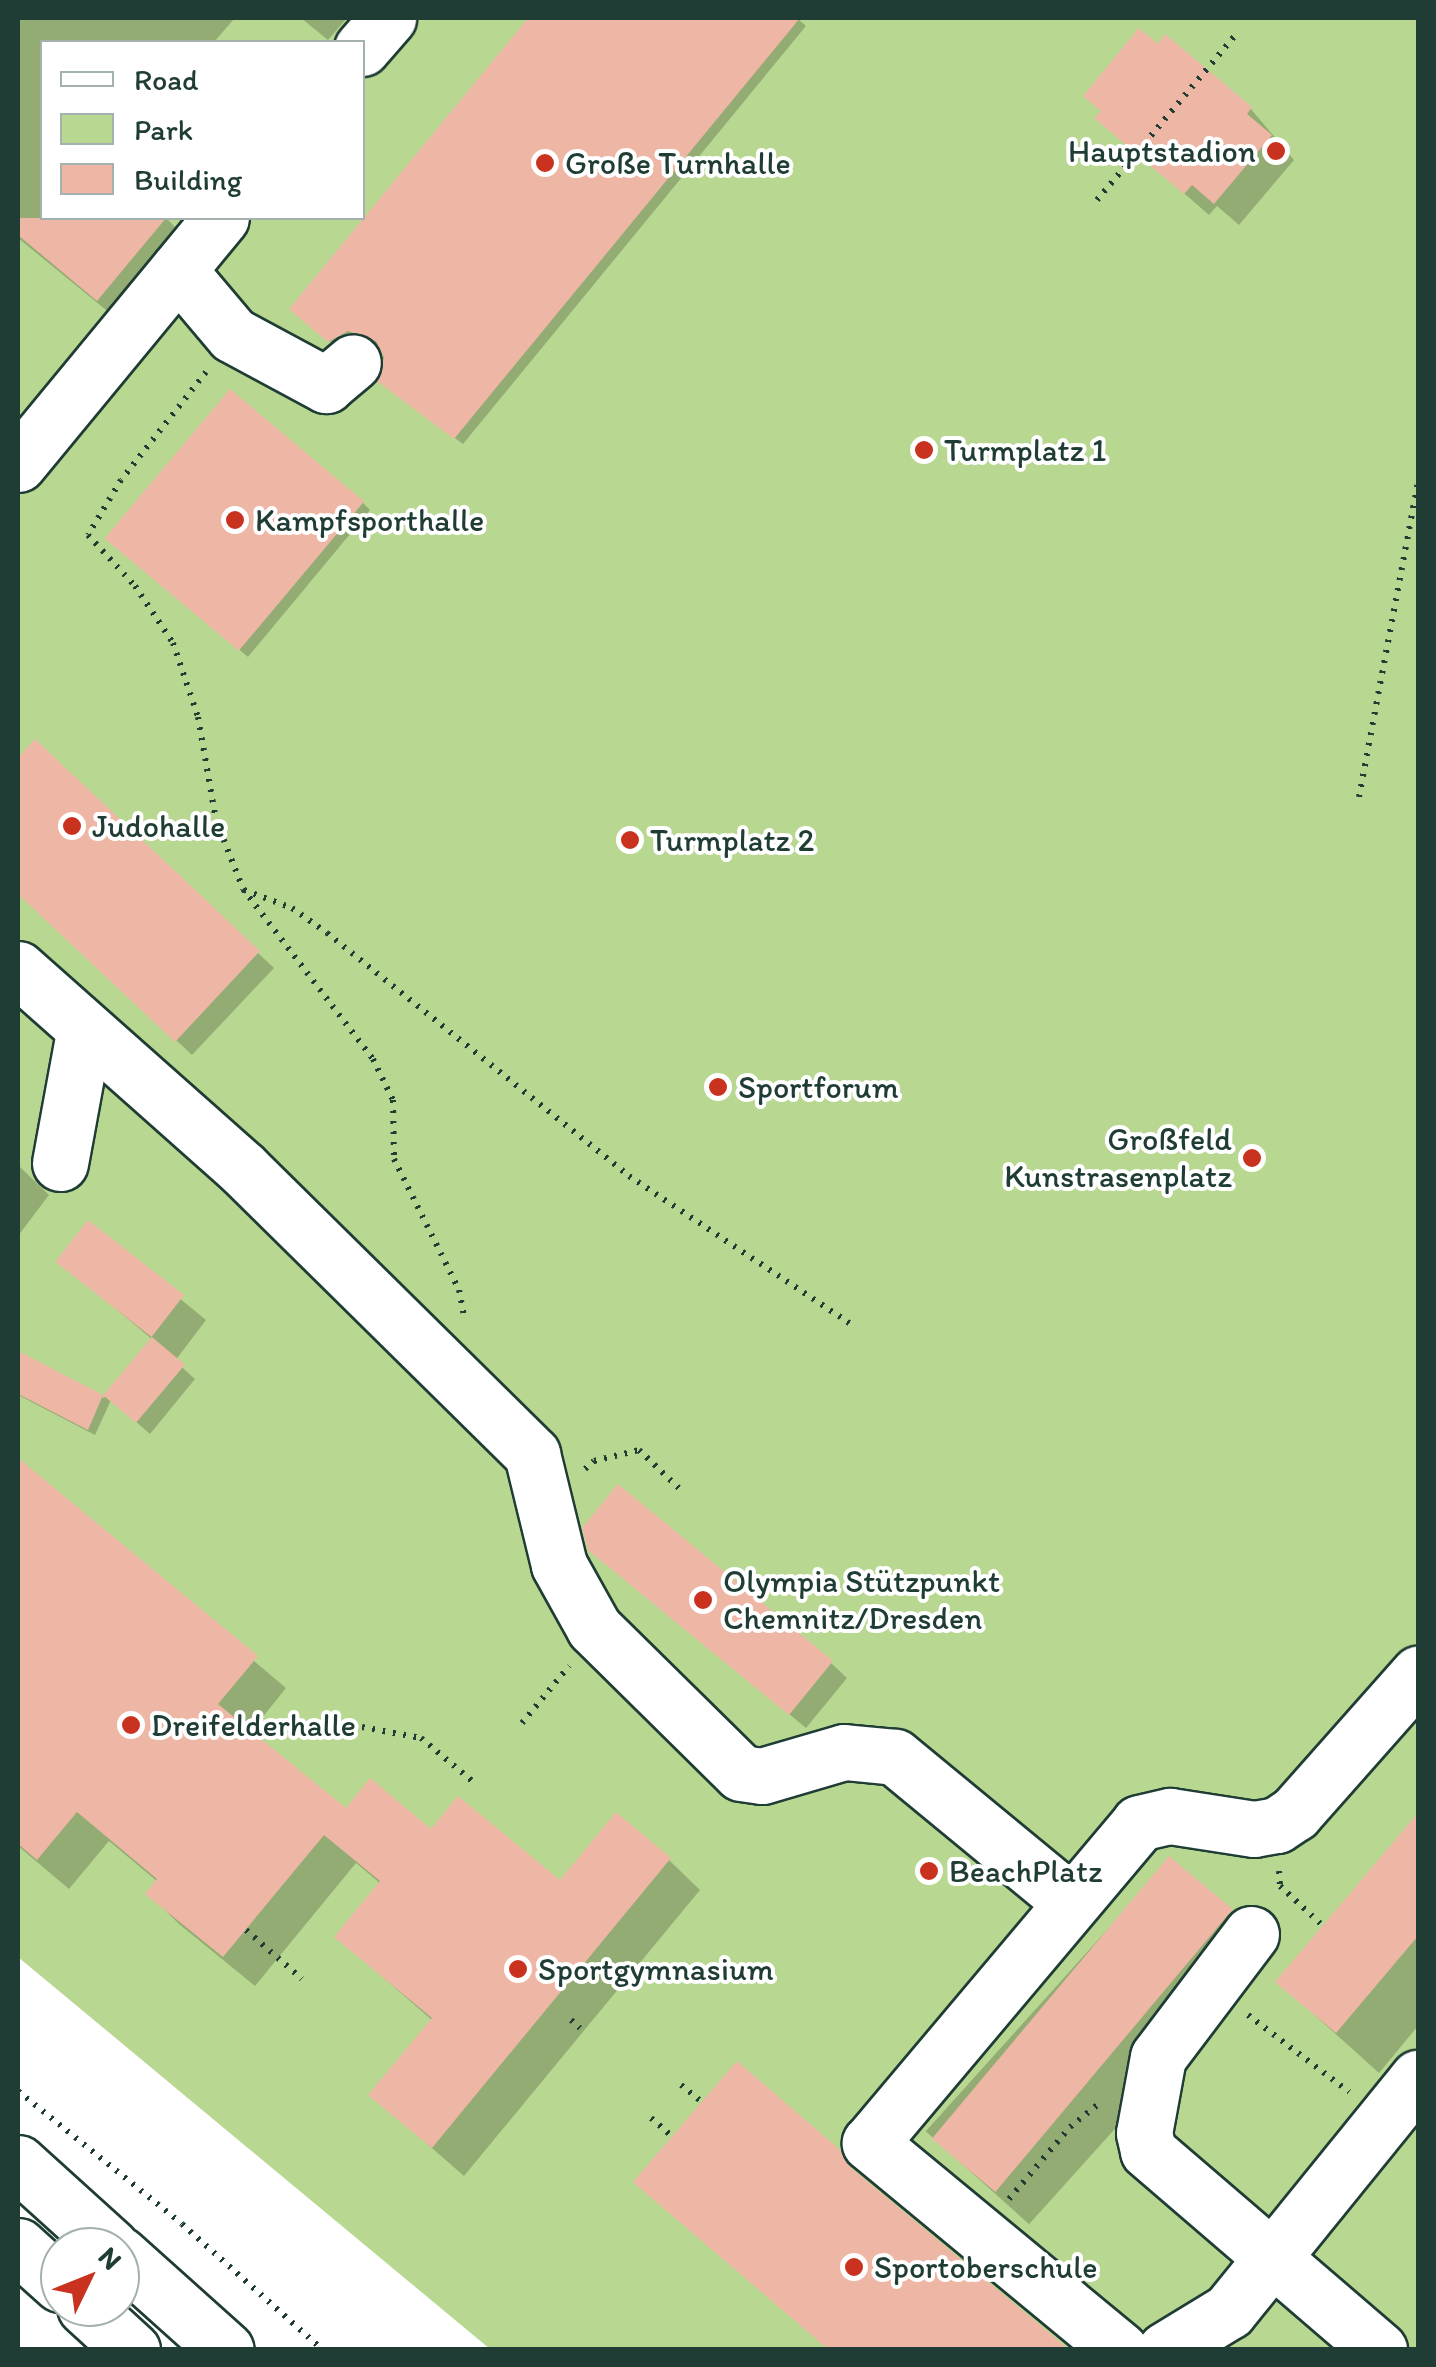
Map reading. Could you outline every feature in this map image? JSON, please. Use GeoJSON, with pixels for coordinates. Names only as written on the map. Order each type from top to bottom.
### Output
{"type":"FeatureCollection","features":[{"type":"Feature","properties":{"kind":"main road"},"geometry":{"type":"LineString","coordinates":[[365,45],[388,18]]}},
{"type":"Feature","properties":{"kind":"main road"},"geometry":{"type":"LineString","coordinates":[[18,464],[219,220]]}},
{"type":"Feature","properties":{"kind":"main road"},"geometry":{"type":"LineString","coordinates":[[178,270],[232,334],[326,385],[352,362]]}},
{"type":"Feature","properties":{"kind":"main road"},"geometry":{"type":"LineString","coordinates":[[18,970],[242,1169],[532,1454],[559,1565],[594,1628],[741,1773],[762,1776],[844,1752],[895,1757],[1071,1902]]}},
{"type":"Feature","properties":{"kind":"main road"},"geometry":{"type":"LineString","coordinates":[[60,1163],[84,1032]]}},
{"type":"Feature","properties":{"kind":"main road"},"geometry":{"type":"LineString","coordinates":[[1120,2350],[870,2143],[1126,1835],[1157,1816],[1254,1829],[1277,1825],[1295,1813],[1418,1674]]}},
{"type":"Feature","properties":{"kind":"main road"},"geometry":{"type":"LineString","coordinates":[[1252,1934],[1158,2057],[1144,2133],[1160,2167],[1380,2350]]}},
{"type":"Feature","properties":{"kind":"main road"},"geometry":{"type":"LineString","coordinates":[[1165,2350],[1229,2311],[1274,2261],[1418,2078]]}},
{"type":"Feature","properties":{"kind":"main road"},"geometry":{"type":"LineString","coordinates":[[18,2163],[89,2227]]}},
{"type":"Feature","properties":{"kind":"main road"},"geometry":{"type":"LineString","coordinates":[[18,2246],[40,2266]]}},
{"type":"Feature","properties":{"kind":"main road"},"geometry":{"type":"LineString","coordinates":[[140,2273],[226,2350]]}},
{"type":"Feature","properties":{"kind":"main road"},"geometry":{"type":"LineString","coordinates":[[107,2327],[132,2350]]}},
{"type":"Feature","properties":{"kind":"path"},"geometry":{"type":"LineString","coordinates":[[1097,200],[1237,33]]}},
{"type":"Feature","properties":{"kind":"path"},"geometry":{"type":"LineString","coordinates":[[232,334],[120,480],[88,535],[135,586],[172,642],[198,717],[216,820],[243,890],[373,1058],[392,1100],[394,1158],[460,1290],[466,1327]]}},
{"type":"Feature","properties":{"kind":"path"},"geometry":{"type":"LineString","coordinates":[[1359,797],[1418,482]]}},
{"type":"Feature","properties":{"kind":"path"},"geometry":{"type":"LineString","coordinates":[[243,890],[304,916],[629,1176],[852,1324]]}},
{"type":"Feature","properties":{"kind":"path"},"geometry":{"type":"LineString","coordinates":[[545,1508],[594,1461],[638,1450],[680,1489]]}},
{"type":"Feature","properties":{"kind":"path"},"geometry":{"type":"LineString","coordinates":[[522,1722],[558,1678]]}},
{"type":"Feature","properties":{"kind":"path"},"geometry":{"type":"LineString","coordinates":[[362,1727],[421,1738],[472,1782]]}},
{"type":"Feature","properties":{"kind":"path"},"geometry":{"type":"LineString","coordinates":[[1277,1825],[1280,1886],[1322,1926]]}},
{"type":"Feature","properties":{"kind":"path"},"geometry":{"type":"LineString","coordinates":[[246,1930],[302,1979]]}},
{"type":"Feature","properties":{"kind":"path"},"geometry":{"type":"LineString","coordinates":[[739,1974],[753,1960]]}},
{"type":"Feature","properties":{"kind":"path"},"geometry":{"type":"LineString","coordinates":[[1214,1984],[1384,2120]]}},
{"type":"Feature","properties":{"kind":"path"},"geometry":{"type":"LineString","coordinates":[[572,2020],[580,2028]]}},
{"type":"Feature","properties":{"kind":"path"},"geometry":{"type":"LineString","coordinates":[[681,2084],[702,2102]]}},
{"type":"Feature","properties":{"kind":"path"},"geometry":{"type":"LineString","coordinates":[[18,2092],[182,2224],[323,2350]]}},
{"type":"Feature","properties":{"kind":"path"},"geometry":{"type":"LineString","coordinates":[[650,2118],[672,2136]]}},
{"type":"Feature","properties":{"kind":"path"},"geometry":{"type":"LineString","coordinates":[[1032,2172],[1070,2126]]}},
{"type":"Feature","properties":{"kind":"green space","name":"Sportforum"},"geometry":{"type":"Polygon","coordinates":[[[18,18],[1418,18],[1418,2349],[490,2349],[18,1957],[18,18]]]}},
{"type":"Feature","properties":{"kind":"building","name":"Große Turnhalle"},"geometry":{"type":"Polygon","coordinates":[[[528,18],[800,18],[454,439],[377,381],[384,357],[376,341],[348,331],[328,342],[289,309],[528,18]]]}},
{"type":"Feature","properties":{"kind":"building"},"geometry":{"type":"Polygon","coordinates":[[[1139,28],[1158,44],[1165,34],[1252,107],[1247,114],[1272,135],[1214,204],[1192,185],[1184,194],[1094,118],[1101,111],[1083,96],[1139,28]]]}},
{"type":"Feature","properties":{"kind":"building"},"geometry":{"type":"Polygon","coordinates":[[[18,218],[164,220],[97,301],[18,235],[18,218]]]}},
{"type":"Feature","properties":{"kind":"building","name":"Kampfsporthalle"},"geometry":{"type":"Polygon","coordinates":[[[230,389],[364,501],[239,651],[105,538],[230,389]]]}},
{"type":"Feature","properties":{"kind":"building","name":"Judohalle"},"geometry":{"type":"Polygon","coordinates":[[[35,739],[260,951],[175,1042],[18,894],[18,758],[35,739]]]}},
{"type":"Feature","properties":{"kind":"building"},"geometry":{"type":"Polygon","coordinates":[[[88,1220],[184,1295],[152,1337],[55,1262],[88,1220]]]}},
{"type":"Feature","properties":{"kind":"building"},"geometry":{"type":"Polygon","coordinates":[[[152,1337],[185,1365],[136,1423],[103,1395],[152,1337]]]}},
{"type":"Feature","properties":{"kind":"building"},"geometry":{"type":"Polygon","coordinates":[[[18,1351],[103,1395],[88,1430],[18,1394],[18,1351]]]}},
{"type":"Feature","properties":{"kind":"building"},"geometry":{"type":"Polygon","coordinates":[[[18,1458],[258,1656],[218,1704],[346,1808],[370,1778],[431,1829],[458,1796],[560,1880],[616,1812],[671,1858],[432,2148],[368,2095],[432,2018],[334,1937],[380,1881],[324,1835],[223,1957],[145,1894],[157,1879],[77,1812],[37,1860],[18,1844],[18,1458]]]}},
{"type":"Feature","properties":{"kind":"building","name":"Olympia Stützpunkt Chemnitz/Dresden"},"geometry":{"type":"Polygon","coordinates":[[[618,1484],[833,1661],[789,1715],[588,1550],[582,1528],[618,1484]]]}},
{"type":"Feature","properties":{"kind":"building"},"geometry":{"type":"Polygon","coordinates":[[[1418,1813],[1418,1936],[1336,2033],[1275,1982],[1418,1813]]]}},
{"type":"Feature","properties":{"kind":"building"},"geometry":{"type":"Polygon","coordinates":[[[1169,1856],[1233,1909],[995,2192],[932,2139],[1169,1856]]]}},
{"type":"Feature","properties":{"kind":"building","name":"Sportoberschule"},"geometry":{"type":"Polygon","coordinates":[[[737,2061],[840,2150],[850,2167],[1070,2350],[829,2350],[633,2182],[737,2061]]]}},
{"type":"Feature","properties":{"kind":"place","name":"Hauptstadion"},"geometry":{"type":"Point","coordinates":[1276,151]}},
{"type":"Feature","properties":{"kind":"place","name":"Große Turnhalle"},"geometry":{"type":"Point","coordinates":[545,163]}},
{"type":"Feature","properties":{"kind":"place","name":"Turmplatz 1"},"geometry":{"type":"Point","coordinates":[924,450]}},
{"type":"Feature","properties":{"kind":"place","name":"Kampfsporthalle"},"geometry":{"type":"Point","coordinates":[235,520]}},
{"type":"Feature","properties":{"kind":"place","name":"Judohalle"},"geometry":{"type":"Point","coordinates":[72,826]}},
{"type":"Feature","properties":{"kind":"place","name":"Turmplatz 2"},"geometry":{"type":"Point","coordinates":[630,840]}},
{"type":"Feature","properties":{"kind":"place","name":"Sportforum"},"geometry":{"type":"Point","coordinates":[718,1087]}},
{"type":"Feature","properties":{"kind":"place","name":"Großfeld Kunstrasenplatz"},"geometry":{"type":"Point","coordinates":[1252,1158]}},
{"type":"Feature","properties":{"kind":"place","name":"Olympia Stützpunkt Chemnitz/Dresden"},"geometry":{"type":"Point","coordinates":[703,1600]}},
{"type":"Feature","properties":{"kind":"place","name":"Dreifelderhalle"},"geometry":{"type":"Point","coordinates":[131,1725]}},
{"type":"Feature","properties":{"kind":"place","name":"BeachPlatz"},"geometry":{"type":"Point","coordinates":[929,1871]}},
{"type":"Feature","properties":{"kind":"place","name":"Sportgymnasium"},"geometry":{"type":"Point","coordinates":[518,1969]}},
{"type":"Feature","properties":{"kind":"place","name":"Sportoberschule"},"geometry":{"type":"Point","coordinates":[854,2267]}}]}
